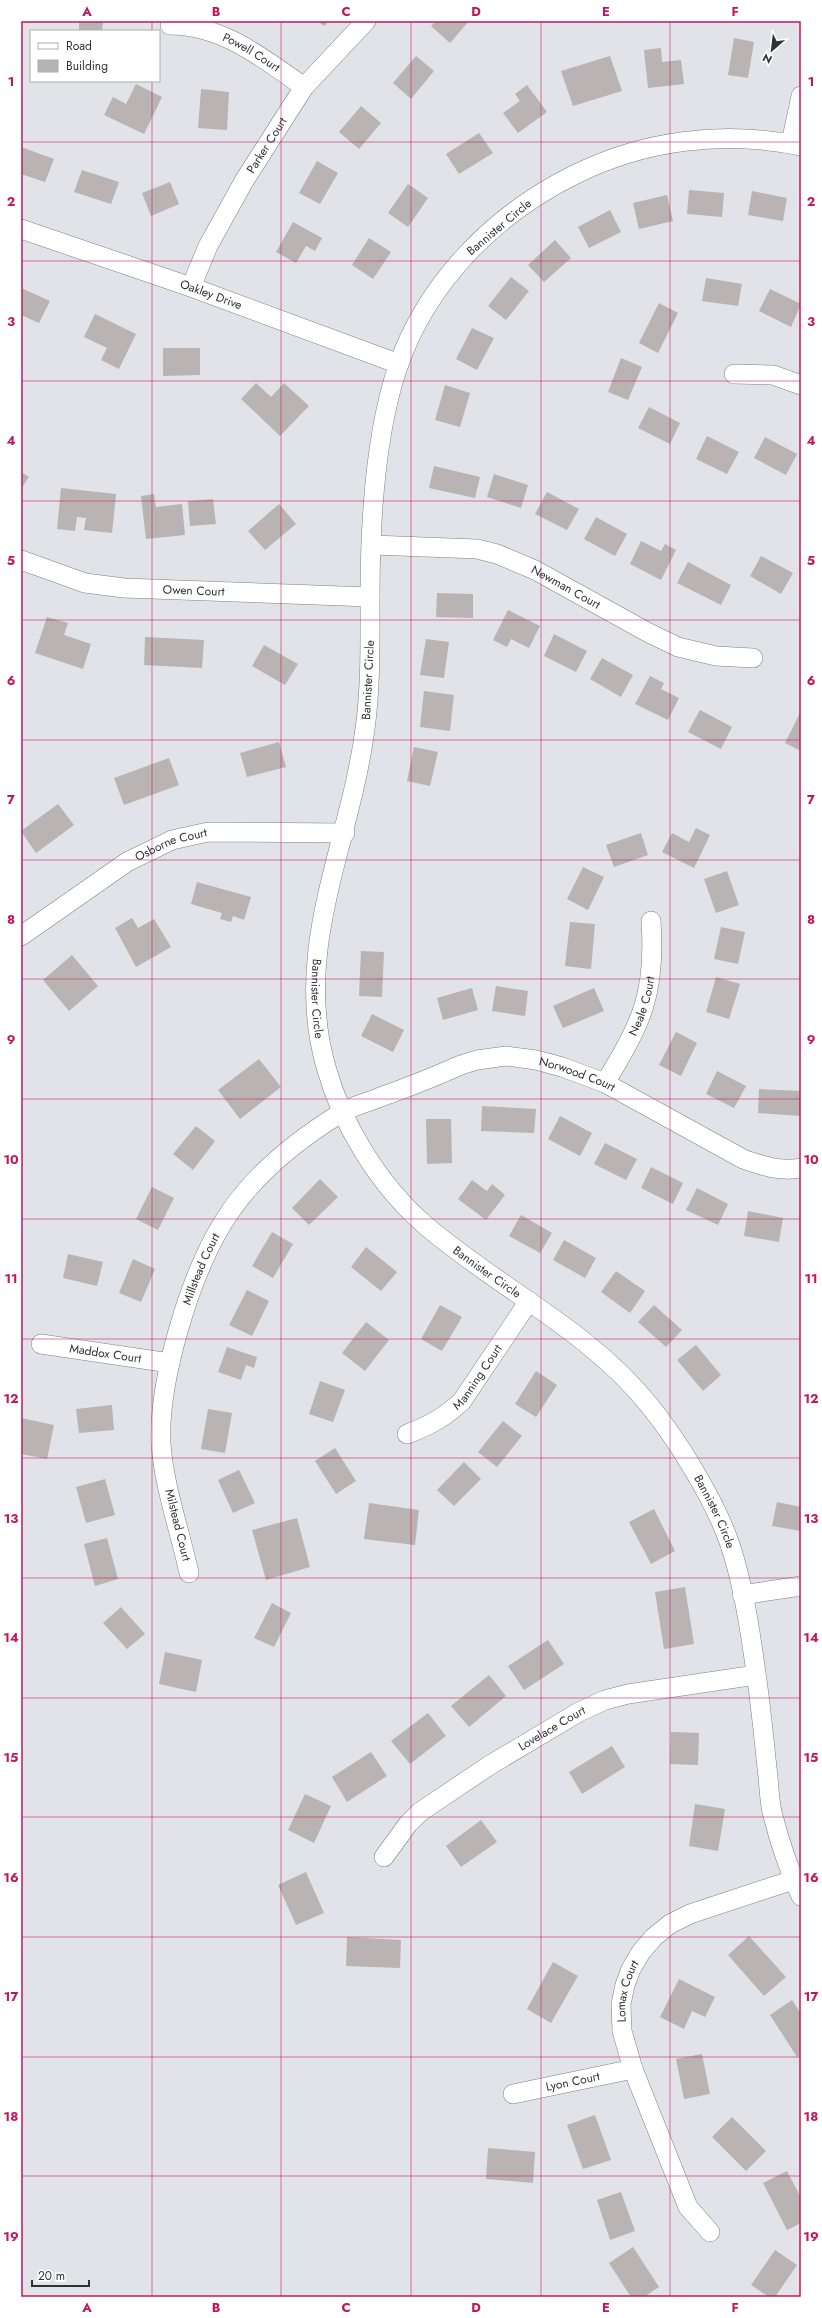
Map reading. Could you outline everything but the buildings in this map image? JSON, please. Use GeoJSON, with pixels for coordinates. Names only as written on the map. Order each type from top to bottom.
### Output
{"type":"FeatureCollection","features":[{"type":"Feature","properties":{"kind":"street","name":"Parker Court"},"geometry":{"type":"LineString","coordinates":[[191,287],[208,246],[244,180],[304,87],[366,21]]}},
{"type":"Feature","properties":{"kind":"street","name":"Powell Court"},"geometry":{"type":"LineString","coordinates":[[170,25],[202,27],[217,33],[260,56],[304,87]]}},
{"type":"Feature","properties":{"kind":"street"},"geometry":{"type":"LineString","coordinates":[[796,145],[801,96]]}},
{"type":"Feature","properties":{"kind":"street","name":"Bannister Circle"},"geometry":{"type":"LineString","coordinates":[[796,145],[743,139],[699,139],[660,144],[630,152],[594,165],[550,186],[515,210],[474,245],[447,276],[414,328],[399,364],[380,439],[372,545],[370,597],[371,639],[366,727],[345,833],[331,875],[321,920],[316,958],[315,997],[318,1034],[327,1071],[343,1112],[378,1172],[405,1205],[448,1243],[589,1344],[635,1388],[664,1425],[715,1510],[728,1539],[742,1594],[756,1676],[772,1810],[797,1888]]}},
{"type":"Feature","properties":{"kind":"street","name":"Oakley Drive"},"geometry":{"type":"LineString","coordinates":[[21,229],[191,287],[399,364]]}},
{"type":"Feature","properties":{"kind":"street"},"geometry":{"type":"LineString","coordinates":[[734,374],[773,375],[801,385]]}},
{"type":"Feature","properties":{"kind":"street","name":"Newman Court"},"geometry":{"type":"LineString","coordinates":[[372,545],[477,550],[497,554],[535,570],[647,632],[678,647],[716,656],[753,658]]}},
{"type":"Feature","properties":{"kind":"street","name":"Owen Court"},"geometry":{"type":"LineString","coordinates":[[21,560],[85,583],[124,588],[370,597]]}},
{"type":"Feature","properties":{"kind":"street","name":"Osborne Court"},"geometry":{"type":"LineString","coordinates":[[21,936],[127,862],[172,840],[208,832],[345,833]]}},
{"type":"Feature","properties":{"kind":"street","name":"Neale Court"},"geometry":{"type":"LineString","coordinates":[[605,1083],[637,1027],[646,1006],[651,981],[653,949],[651,921]]}},
{"type":"Feature","properties":{"kind":"street","name":"Norwood Court"},"geometry":{"type":"LineString","coordinates":[[343,1112],[461,1065],[493,1057],[506,1056],[536,1060],[605,1083],[743,1159],[766,1167],[782,1170],[801,1168]]}},
{"type":"Feature","properties":{"kind":"street","name":"Millstead Court"},"geometry":{"type":"LineString","coordinates":[[166,1478],[161,1442],[170,1363],[179,1329],[208,1251],[224,1221],[251,1186],[279,1158],[343,1112]]}},
{"type":"Feature","properties":{"kind":"street","name":"Manning Court"},"geometry":{"type":"LineString","coordinates":[[408,1434],[426,1427],[448,1414],[462,1402],[529,1301]]}},
{"type":"Feature","properties":{"kind":"street","name":"Maddox Court"},"geometry":{"type":"LineString","coordinates":[[41,1344],[170,1363]]}},
{"type":"Feature","properties":{"kind":"street","name":"Milstead Court"},"geometry":{"type":"LineString","coordinates":[[166,1478],[190,1573]]}},
{"type":"Feature","properties":{"kind":"street"},"geometry":{"type":"LineString","coordinates":[[742,1594],[801,1586]]}},
{"type":"Feature","properties":{"kind":"street","name":"Lovelace Court"},"geometry":{"type":"LineString","coordinates":[[384,1857],[408,1824],[420,1812],[490,1765],[579,1712],[606,1700],[628,1694],[756,1676]]}},
{"type":"Feature","properties":{"kind":"street","name":"Lomax Court"},"geometry":{"type":"LineString","coordinates":[[710,2232],[688,2207],[633,2069],[622,2032],[621,2004],[631,1969],[641,1952],[654,1937],[670,1924],[690,1914],[797,1888]]}},
{"type":"Feature","properties":{"kind":"street","name":"Lyon Court"},"geometry":{"type":"LineString","coordinates":[[513,2094],[633,2069]]}}]}
